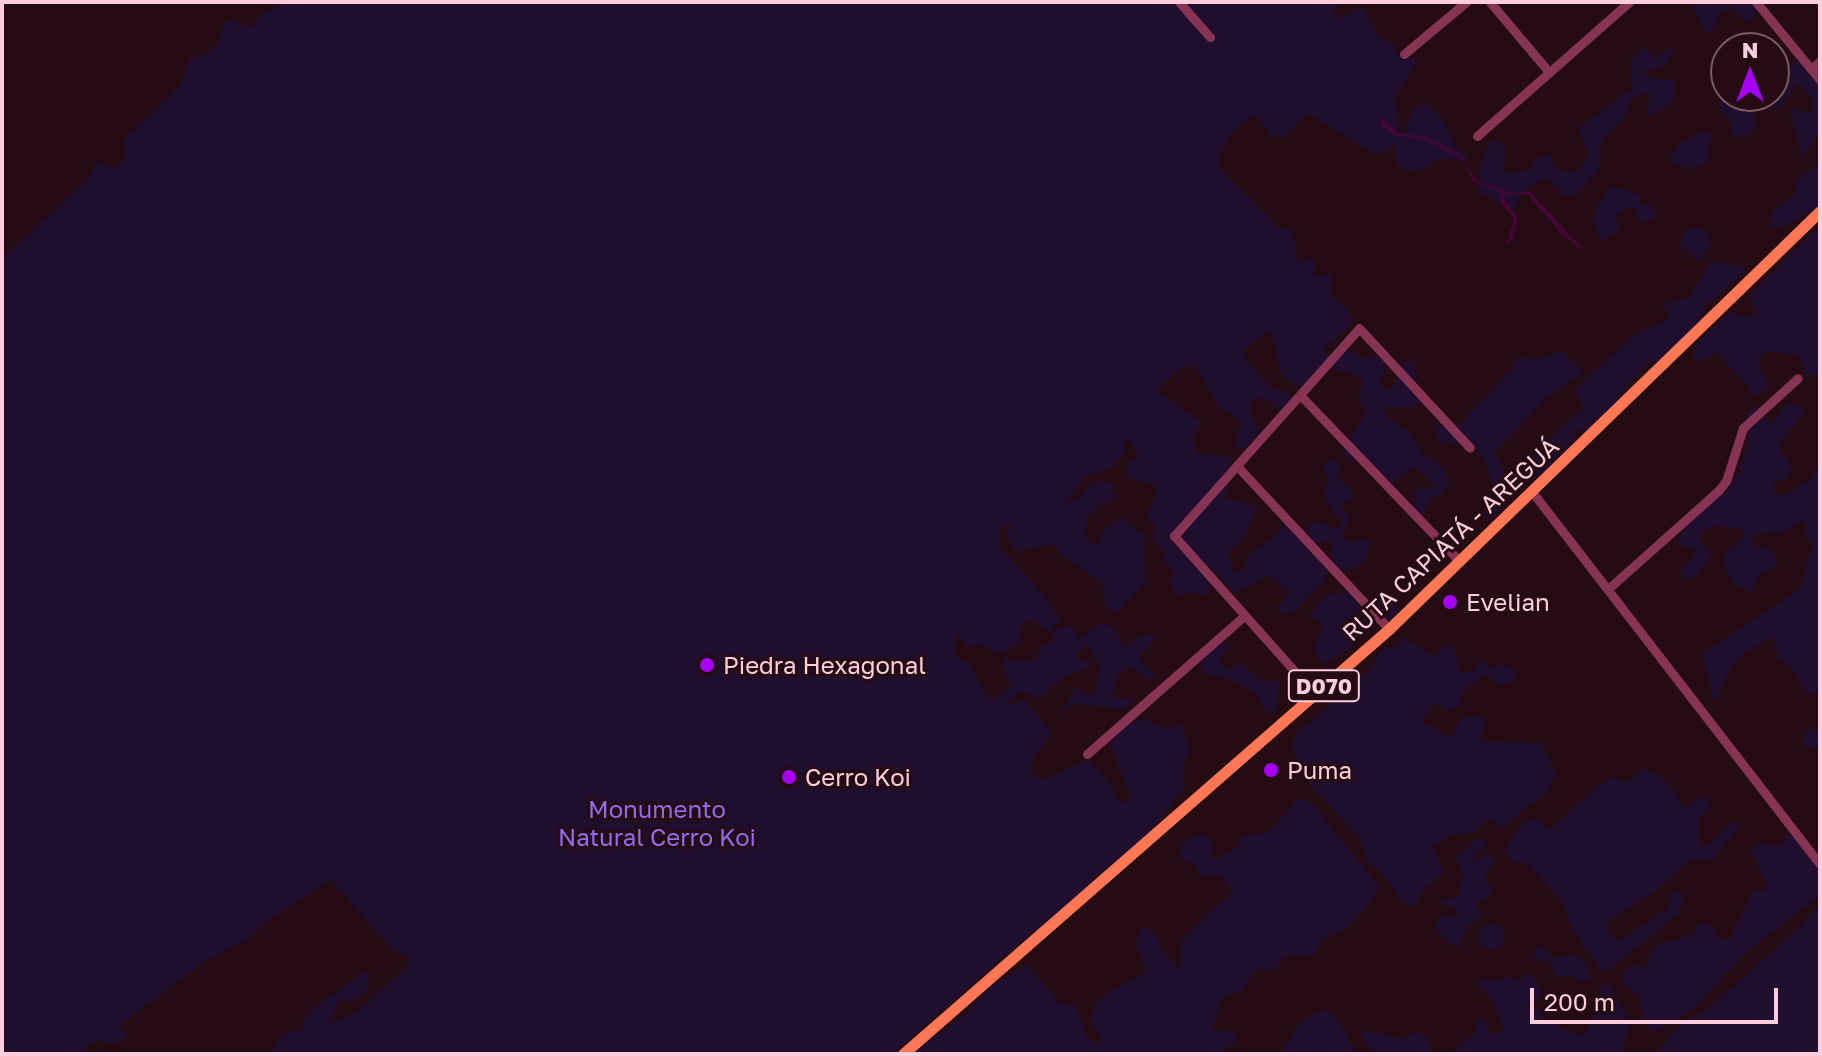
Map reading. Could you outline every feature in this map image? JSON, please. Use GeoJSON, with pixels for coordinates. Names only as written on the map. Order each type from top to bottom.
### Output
{"type":"FeatureCollection","features":[{"type":"Feature","properties":{"kind":"main road","name":"RUTA CAPIATÁ - AREGUÁ"},"geometry":{"type":"LineString","coordinates":[[903,1054],[1389,629],[1533,493],[1820,211]]}},
{"type":"Feature","properties":{"kind":"street"},"geometry":{"type":"LineString","coordinates":[[1179,2],[1210,37]]}},
{"type":"Feature","properties":{"kind":"street"},"geometry":{"type":"LineString","coordinates":[[1404,54],[1466,2]]}},
{"type":"Feature","properties":{"kind":"street"},"geometry":{"type":"LineString","coordinates":[[1490,2],[1549,72]]}},
{"type":"Feature","properties":{"kind":"street"},"geometry":{"type":"LineString","coordinates":[[1477,136],[1629,2]]}},
{"type":"Feature","properties":{"kind":"street"},"geometry":{"type":"LineString","coordinates":[[1756,2],[1820,80]]}},
{"type":"Feature","properties":{"kind":"street"},"geometry":{"type":"LineString","coordinates":[[1811,69],[1820,61]]}},
{"type":"Feature","properties":{"kind":"street"},"geometry":{"type":"LineString","coordinates":[[1315,694],[1174,536],[1359,328],[1470,448]]}},
{"type":"Feature","properties":{"kind":"street"},"geometry":{"type":"LineString","coordinates":[[1608,589],[1718,491],[1726,481],[1743,428],[1798,378]]}},
{"type":"Feature","properties":{"kind":"street"},"geometry":{"type":"LineString","coordinates":[[1300,395],[1460,562]]}},
{"type":"Feature","properties":{"kind":"street"},"geometry":{"type":"LineString","coordinates":[[1237,466],[1389,629]]}},
{"type":"Feature","properties":{"kind":"street"},"geometry":{"type":"LineString","coordinates":[[1533,493],[1820,864]]}},
{"type":"Feature","properties":{"kind":"street"},"geometry":{"type":"LineString","coordinates":[[1087,754],[1245,615]]}},
{"type":"Feature","properties":{"kind":"green space","name":"Monumento Natural Cerro Koi"},"geometry":{"type":"Polygon","coordinates":[[[282,2],[1343,2],[1332,9],[1338,19],[1363,6],[1379,37],[1392,43],[1399,56],[1413,57],[1416,63],[1396,97],[1399,131],[1405,134],[1412,109],[1424,102],[1440,115],[1456,147],[1468,155],[1466,161],[1440,158],[1423,170],[1403,170],[1395,162],[1395,144],[1386,153],[1373,153],[1308,113],[1285,138],[1271,136],[1255,114],[1230,136],[1219,155],[1220,169],[1279,227],[1292,229],[1298,263],[1310,258],[1315,263],[1314,276],[1332,274],[1331,295],[1349,310],[1354,323],[1324,348],[1325,355],[1345,348],[1364,358],[1377,355],[1386,365],[1380,384],[1384,390],[1391,389],[1404,364],[1416,359],[1415,386],[1422,398],[1412,408],[1385,407],[1385,414],[1413,435],[1421,453],[1444,468],[1449,481],[1444,494],[1431,498],[1423,515],[1417,513],[1413,493],[1418,487],[1437,489],[1415,467],[1393,482],[1380,478],[1369,461],[1348,461],[1342,449],[1366,414],[1359,400],[1363,378],[1321,365],[1304,386],[1291,384],[1279,369],[1271,329],[1244,350],[1244,357],[1269,386],[1289,393],[1290,401],[1280,410],[1265,398],[1252,399],[1250,412],[1259,431],[1246,448],[1233,447],[1241,422],[1219,406],[1195,366],[1182,367],[1157,390],[1202,423],[1193,439],[1197,453],[1233,457],[1224,474],[1230,479],[1225,498],[1257,507],[1244,539],[1229,552],[1233,572],[1241,573],[1250,555],[1286,525],[1326,565],[1327,578],[1293,613],[1280,614],[1277,608],[1288,593],[1270,575],[1235,593],[1217,573],[1211,575],[1208,595],[1190,592],[1177,597],[1169,579],[1174,571],[1162,560],[1165,551],[1152,538],[1156,525],[1146,517],[1157,491],[1154,485],[1128,478],[1127,464],[1139,456],[1130,441],[1124,441],[1125,454],[1111,469],[1088,475],[1065,503],[1076,500],[1093,481],[1111,482],[1116,500],[1104,505],[1094,496],[1100,507],[1088,515],[1084,534],[1096,547],[1104,529],[1121,517],[1144,535],[1146,582],[1118,612],[1106,609],[1101,582],[1062,556],[1055,544],[1015,552],[1006,534],[1012,525],[1000,528],[1000,548],[1045,596],[1060,620],[1049,632],[1033,621],[1023,622],[1018,644],[1003,653],[993,653],[983,644],[966,647],[958,632],[954,655],[970,664],[987,697],[998,698],[1010,686],[1001,665],[1005,656],[1013,662],[1035,659],[1040,647],[1052,643],[1053,634],[1065,625],[1074,628],[1077,640],[1101,623],[1115,629],[1125,647],[1144,633],[1156,637],[1138,658],[1155,675],[1153,681],[1128,666],[1116,677],[1113,698],[1135,698],[1123,710],[1073,703],[1056,719],[1076,687],[1088,696],[1094,693],[1100,666],[1086,644],[1077,653],[1078,660],[1091,661],[1085,670],[1069,674],[1040,698],[1021,692],[1002,706],[1025,700],[1052,733],[1032,761],[1031,775],[1044,779],[1088,759],[1111,783],[1118,802],[1125,803],[1130,796],[1111,747],[1120,728],[1145,718],[1163,729],[1183,724],[1190,750],[1182,768],[1185,788],[1138,846],[1094,878],[1082,903],[1031,933],[893,1054],[268,1054],[285,1033],[304,1030],[302,1021],[314,1008],[364,972],[370,973],[368,992],[352,1001],[340,1000],[329,1023],[354,1013],[408,967],[407,955],[394,951],[330,880],[270,919],[252,936],[204,962],[124,1022],[119,1029],[127,1032],[125,1039],[112,1044],[99,1039],[78,1054],[2,1054],[2,259],[86,180],[97,162],[115,169],[125,160],[123,140],[180,85],[189,58],[200,57],[217,45],[223,24],[231,20],[252,28],[258,17],[282,2]]]}},
{"type":"Feature","properties":{"kind":"green space"},"geometry":{"type":"Polygon","coordinates":[[[1690,2],[1756,2],[1757,11],[1747,23],[1734,9],[1721,11],[1712,31],[1705,32],[1690,2]]]}},
{"type":"Feature","properties":{"kind":"green space"},"geometry":{"type":"Polygon","coordinates":[[[1645,46],[1654,59],[1670,47],[1675,50],[1665,66],[1645,72],[1647,78],[1675,80],[1674,100],[1652,116],[1647,111],[1650,92],[1630,99],[1624,118],[1601,142],[1600,168],[1577,194],[1565,197],[1546,177],[1523,190],[1515,209],[1479,193],[1481,162],[1489,142],[1496,140],[1506,148],[1503,167],[1509,174],[1529,169],[1539,156],[1551,154],[1555,170],[1579,171],[1588,153],[1578,128],[1633,88],[1630,60],[1645,46]]]}},
{"type":"Feature","properties":{"kind":"green space"},"geometry":{"type":"Polygon","coordinates":[[[1797,59],[1820,88],[1820,134],[1802,157],[1791,115],[1795,108],[1807,113],[1813,109],[1811,96],[1797,83],[1790,94],[1790,69],[1797,59]]]}},
{"type":"Feature","properties":{"kind":"green space"},"geometry":{"type":"Polygon","coordinates":[[[1722,112],[1753,112],[1755,130],[1744,138],[1731,134],[1730,120],[1722,112]]]}},
{"type":"Feature","properties":{"kind":"green space"},"geometry":{"type":"Polygon","coordinates":[[[1706,130],[1711,135],[1707,161],[1695,169],[1675,165],[1670,159],[1681,142],[1706,130]]]}},
{"type":"Feature","properties":{"kind":"green space"},"geometry":{"type":"Polygon","coordinates":[[[1820,162],[1820,207],[1780,228],[1768,225],[1772,212],[1794,195],[1796,181],[1820,162]]]}},
{"type":"Feature","properties":{"kind":"green space"},"geometry":{"type":"Polygon","coordinates":[[[1612,186],[1640,195],[1640,206],[1649,204],[1656,211],[1654,219],[1638,223],[1635,208],[1626,207],[1616,216],[1619,231],[1600,241],[1593,222],[1595,208],[1612,186]]]}},
{"type":"Feature","properties":{"kind":"green space"},"geometry":{"type":"Polygon","coordinates":[[[1698,227],[1709,236],[1710,248],[1698,262],[1679,244],[1685,230],[1698,227]]]}},
{"type":"Feature","properties":{"kind":"green space"},"geometry":{"type":"Polygon","coordinates":[[[1815,230],[1820,232],[1820,375],[1806,375],[1798,355],[1764,351],[1758,363],[1769,388],[1756,397],[1716,351],[1707,360],[1693,360],[1695,345],[1729,313],[1755,317],[1751,295],[1815,230]]]}},
{"type":"Feature","properties":{"kind":"green space"},"geometry":{"type":"Polygon","coordinates":[[[1710,262],[1743,265],[1745,272],[1705,306],[1702,319],[1666,357],[1647,365],[1623,390],[1609,414],[1597,418],[1589,430],[1576,430],[1573,443],[1543,477],[1529,474],[1532,455],[1583,408],[1575,390],[1637,332],[1665,321],[1669,315],[1662,304],[1689,297],[1710,262]]]}},
{"type":"Feature","properties":{"kind":"green space"},"geometry":{"type":"Polygon","coordinates":[[[1561,351],[1583,372],[1546,398],[1495,452],[1504,470],[1508,502],[1488,522],[1483,518],[1492,486],[1487,465],[1468,438],[1456,445],[1444,441],[1440,447],[1433,423],[1446,429],[1459,425],[1511,370],[1516,357],[1536,359],[1561,351]]]}},
{"type":"Feature","properties":{"kind":"green space"},"geometry":{"type":"Polygon","coordinates":[[[1788,402],[1805,410],[1781,443],[1780,451],[1791,464],[1789,477],[1775,481],[1773,489],[1780,497],[1792,492],[1813,476],[1820,460],[1820,689],[1813,695],[1807,693],[1790,665],[1778,659],[1775,640],[1768,638],[1742,655],[1728,672],[1718,698],[1712,698],[1703,653],[1800,589],[1812,544],[1804,533],[1805,520],[1782,533],[1755,534],[1751,540],[1755,545],[1769,549],[1778,559],[1776,566],[1759,575],[1752,593],[1734,585],[1723,567],[1725,554],[1745,534],[1741,528],[1714,526],[1702,532],[1699,536],[1711,556],[1695,578],[1684,579],[1680,572],[1697,551],[1677,544],[1688,520],[1705,502],[1727,491],[1739,473],[1749,437],[1744,426],[1749,409],[1763,406],[1770,425],[1788,402]]]}},
{"type":"Feature","properties":{"kind":"green space"},"geometry":{"type":"Polygon","coordinates":[[[1333,459],[1341,465],[1337,476],[1352,489],[1351,499],[1341,505],[1351,519],[1340,535],[1352,543],[1362,538],[1371,542],[1365,562],[1350,570],[1339,569],[1330,554],[1332,541],[1313,543],[1306,532],[1311,523],[1322,522],[1336,530],[1342,522],[1323,497],[1328,478],[1321,465],[1333,459]]]}},
{"type":"Feature","properties":{"kind":"green space"},"geometry":{"type":"Polygon","coordinates":[[[1349,593],[1367,614],[1368,629],[1350,650],[1326,663],[1320,661],[1313,648],[1323,625],[1309,615],[1328,594],[1349,593]]]}},
{"type":"Feature","properties":{"kind":"green space"},"geometry":{"type":"Polygon","coordinates":[[[1387,597],[1395,600],[1398,608],[1395,616],[1387,619],[1379,616],[1376,608],[1379,600],[1387,597]]]}},
{"type":"Feature","properties":{"kind":"green space"},"geometry":{"type":"Polygon","coordinates":[[[1404,637],[1433,656],[1448,644],[1454,647],[1461,674],[1474,670],[1481,659],[1490,668],[1503,664],[1515,671],[1515,679],[1503,687],[1484,674],[1463,692],[1459,706],[1446,712],[1436,702],[1421,721],[1451,737],[1461,718],[1480,716],[1485,721],[1481,741],[1542,743],[1557,776],[1546,793],[1502,828],[1488,818],[1475,832],[1449,835],[1433,847],[1444,872],[1423,890],[1415,907],[1403,903],[1379,870],[1367,863],[1359,837],[1308,783],[1291,746],[1296,734],[1370,669],[1381,650],[1395,647],[1404,637]]]}},
{"type":"Feature","properties":{"kind":"green space"},"geometry":{"type":"Polygon","coordinates":[[[1222,642],[1228,646],[1219,661],[1222,665],[1228,669],[1241,663],[1260,681],[1280,681],[1276,713],[1264,710],[1256,693],[1227,678],[1202,673],[1201,659],[1222,642]]]}},
{"type":"Feature","properties":{"kind":"green space"},"geometry":{"type":"Polygon","coordinates":[[[1812,729],[1819,732],[1822,739],[1819,746],[1812,749],[1805,746],[1802,739],[1805,732],[1812,729]]]}},
{"type":"Feature","properties":{"kind":"green space"},"geometry":{"type":"Polygon","coordinates":[[[1645,767],[1667,782],[1686,809],[1696,799],[1708,797],[1709,809],[1698,818],[1700,844],[1706,847],[1730,824],[1737,822],[1738,829],[1712,860],[1692,859],[1656,891],[1608,921],[1609,934],[1620,941],[1668,908],[1674,890],[1685,896],[1679,914],[1607,971],[1600,969],[1571,927],[1561,900],[1527,863],[1513,862],[1504,850],[1524,822],[1537,818],[1550,830],[1600,784],[1613,777],[1624,783],[1645,767]]]}},
{"type":"Feature","properties":{"kind":"green space"},"geometry":{"type":"Polygon","coordinates":[[[1308,799],[1380,887],[1365,909],[1344,930],[1324,939],[1312,956],[1285,956],[1272,971],[1258,968],[1241,991],[1222,998],[1212,1030],[1235,1031],[1235,1044],[1214,1054],[908,1054],[965,1015],[993,985],[1027,964],[1061,1005],[1075,1004],[1087,1039],[1099,1044],[1100,1037],[1089,1019],[1100,997],[1147,972],[1136,945],[1138,932],[1143,927],[1155,932],[1162,951],[1180,970],[1180,941],[1232,892],[1220,875],[1200,876],[1194,864],[1180,859],[1180,844],[1203,833],[1213,843],[1211,857],[1216,860],[1237,847],[1242,835],[1268,833],[1295,801],[1308,799]]]}},
{"type":"Feature","properties":{"kind":"green space"},"geometry":{"type":"Polygon","coordinates":[[[1792,832],[1820,864],[1820,895],[1745,954],[1696,1007],[1653,1033],[1644,1022],[1638,994],[1621,982],[1622,975],[1634,965],[1648,967],[1649,955],[1659,944],[1693,935],[1700,922],[1713,926],[1717,939],[1730,939],[1753,890],[1765,891],[1767,886],[1750,851],[1760,842],[1780,846],[1792,832]]]}},
{"type":"Feature","properties":{"kind":"green space"},"geometry":{"type":"Polygon","coordinates":[[[1478,837],[1487,844],[1474,855],[1476,862],[1486,853],[1495,857],[1485,879],[1493,889],[1487,899],[1475,903],[1482,916],[1468,925],[1459,947],[1446,941],[1434,926],[1442,915],[1459,917],[1458,910],[1436,901],[1457,897],[1463,873],[1455,859],[1478,837]]]}},
{"type":"Feature","properties":{"kind":"green space"},"geometry":{"type":"Polygon","coordinates":[[[1820,904],[1820,1054],[1654,1054],[1687,1019],[1707,1010],[1801,926],[1820,904]]]}},
{"type":"Feature","properties":{"kind":"green space"},"geometry":{"type":"Polygon","coordinates":[[[1492,924],[1501,928],[1505,937],[1501,946],[1492,950],[1483,946],[1479,937],[1483,928],[1492,924]]]}},
{"type":"Feature","properties":{"kind":"green space"},"geometry":{"type":"Polygon","coordinates":[[[1539,945],[1553,958],[1576,954],[1588,965],[1591,978],[1581,982],[1569,975],[1556,977],[1549,962],[1532,957],[1539,945]]]}},
{"type":"Feature","properties":{"kind":"green space"},"geometry":{"type":"Polygon","coordinates":[[[1524,974],[1530,974],[1543,990],[1536,1002],[1530,1000],[1528,1009],[1542,1009],[1543,1019],[1583,1037],[1599,1001],[1601,984],[1611,986],[1630,1023],[1621,1054],[1450,1054],[1474,1034],[1476,1020],[1483,1018],[1491,1035],[1503,1031],[1493,1000],[1478,986],[1480,979],[1498,981],[1503,976],[1521,981],[1524,974]]]}},
{"type":"Feature","properties":{"kind":"green space"},"geometry":{"type":"Polygon","coordinates":[[[1321,1009],[1334,1014],[1357,1054],[1274,1054],[1282,1052],[1298,1025],[1321,1009]]]}},
{"type":"Feature","properties":{"kind":"green space"},"geometry":{"type":"Polygon","coordinates":[[[1366,1030],[1402,1039],[1416,1032],[1429,1037],[1431,1054],[1370,1050],[1360,1033],[1366,1030]]]}},
{"type":"Feature","properties":{"kind":"shaded area"},"geometry":{"type":"Polygon","coordinates":[[[1381,117],[1398,133],[1427,137],[1461,155],[1476,180],[1510,193],[1529,191],[1586,252],[1564,237],[1527,194],[1502,195],[1518,218],[1513,239],[1506,245],[1514,218],[1501,204],[1500,192],[1472,181],[1466,164],[1455,155],[1423,139],[1396,136],[1381,125],[1381,117]]]}},
{"type":"Feature","properties":{"kind":"place","name":"Evelian"},"geometry":{"type":"Point","coordinates":[1450,602]}},
{"type":"Feature","properties":{"kind":"place","name":"Piedra Hexagonal"},"geometry":{"type":"Point","coordinates":[707,665]}},
{"type":"Feature","properties":{"kind":"place","name":"Puma"},"geometry":{"type":"Point","coordinates":[1271,770]}},
{"type":"Feature","properties":{"kind":"place","name":"Cerro Koi"},"geometry":{"type":"Point","coordinates":[789,777]}}]}
